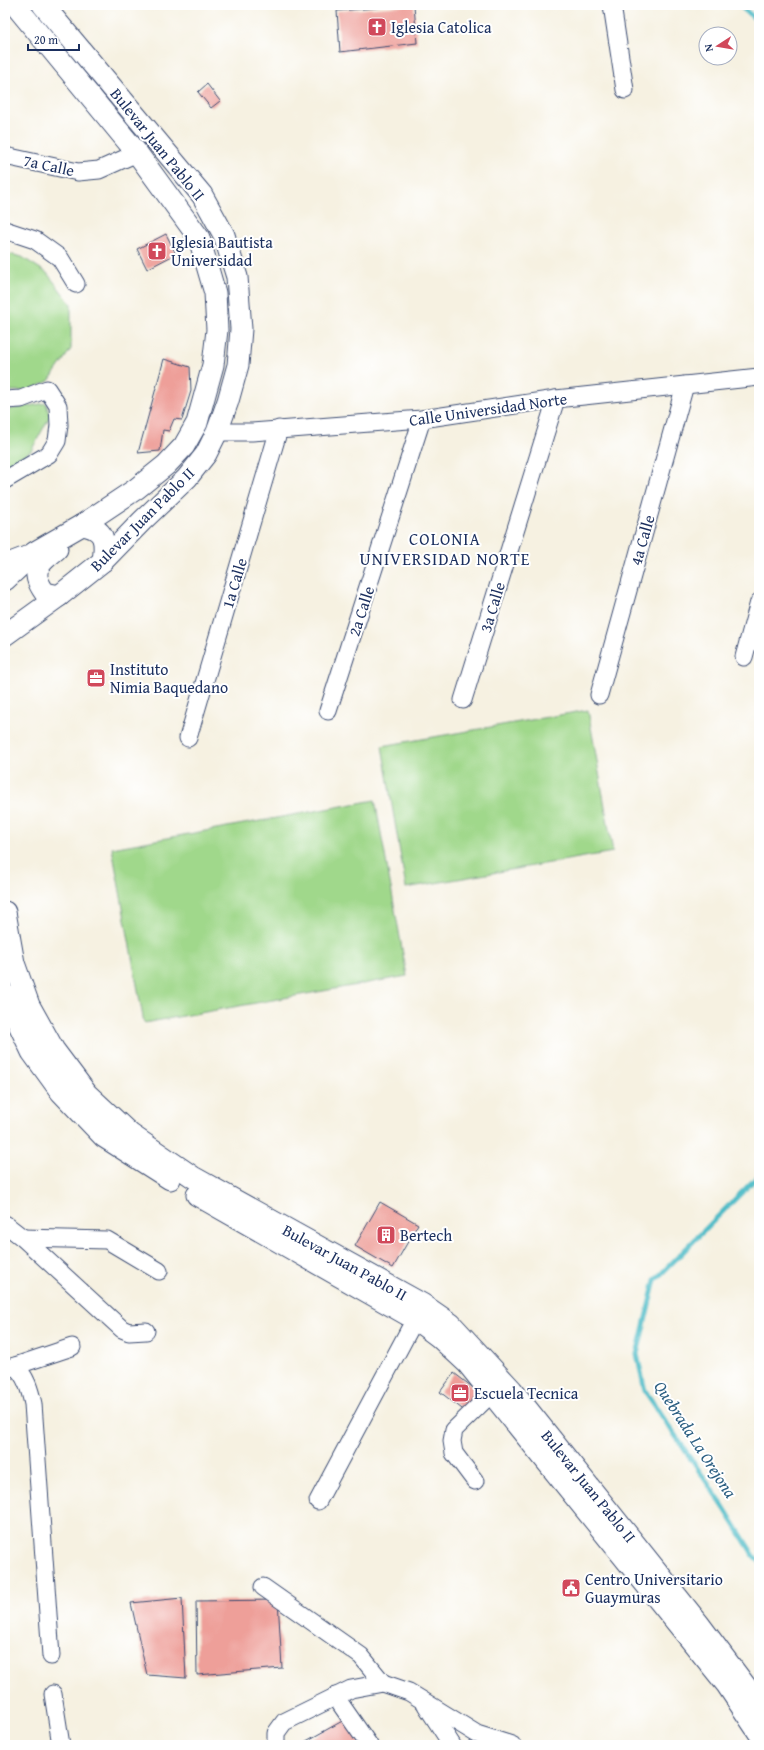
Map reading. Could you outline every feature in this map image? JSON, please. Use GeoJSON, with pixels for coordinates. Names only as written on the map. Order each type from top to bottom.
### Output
{"type":"FeatureCollection","features":[{"type":"Feature","properties":{"kind":"main road","name":"Bulevar Juan Pablo II"},"geometry":{"type":"LineString","coordinates":[[5,580],[35,552],[73,530],[136,489],[166,465],[184,446],[197,423],[213,366],[217,330],[215,293],[198,238],[137,153],[15,5]]}},
{"type":"Feature","properties":{"kind":"main road","name":"Bulevar Juan Pablo II"},"geometry":{"type":"LineString","coordinates":[[5,636],[59,596],[102,561],[187,478],[206,454],[217,432],[228,401],[238,365],[241,329],[237,278],[224,235],[202,195],[43,5]]}},
{"type":"Feature","properties":{"kind":"main road"},"geometry":{"type":"LineString","coordinates":[[59,596],[45,593],[37,582],[37,575],[40,562],[60,547],[73,530],[94,528],[100,534],[105,545],[102,561]]}},
{"type":"Feature","properties":{"kind":"main road","name":"Bulevar Juan Pablo II"},"geometry":{"type":"LineString","coordinates":[[5,912],[14,963],[29,1005],[54,1050],[87,1094],[130,1134],[192,1177],[422,1304],[451,1324],[512,1390],[694,1630],[759,1719]]}},
{"type":"Feature","properties":{"kind":"main road","name":"Bulevar Juan Pablo II"},"geometry":{"type":"LineString","coordinates":[[5,994],[32,1052],[61,1092],[104,1137],[228,1214],[415,1319],[439,1337],[467,1363],[694,1630],[759,1704]]}},
{"type":"Feature","properties":{"kind":"main road","name":"Bulevar Juan Pablo II"},"geometry":{"type":"LineString","coordinates":[[694,1630],[727,1685],[759,1733]]}},
{"type":"Feature","properties":{"kind":"main road","name":"Bulevar Juan Pablo II"},"geometry":{"type":"LineString","coordinates":[[694,1630],[756,1745]]}},
{"type":"Feature","properties":{"kind":"street"},"geometry":{"type":"LineString","coordinates":[[612,5],[625,90]]}},
{"type":"Feature","properties":{"kind":"street","name":"7a Calle"},"geometry":{"type":"LineString","coordinates":[[5,156],[78,172],[99,170],[137,153]]}},
{"type":"Feature","properties":{"kind":"street"},"geometry":{"type":"LineString","coordinates":[[5,230],[35,240],[60,258],[76,284]]}},
{"type":"Feature","properties":{"kind":"street","name":"Calle Universidad Norte"},"geometry":{"type":"LineString","coordinates":[[217,432],[252,432],[422,419],[556,399],[759,377]]}},
{"type":"Feature","properties":{"kind":"street","name":"4a Calle"},"geometry":{"type":"LineString","coordinates":[[599,695],[685,385]]}},
{"type":"Feature","properties":{"kind":"street"},"geometry":{"type":"LineString","coordinates":[[5,400],[21,399],[47,389],[58,406],[59,425],[57,441],[49,454],[5,480]]}},
{"type":"Feature","properties":{"kind":"street","name":"3a Calle"},"geometry":{"type":"LineString","coordinates":[[463,700],[556,399]]}},
{"type":"Feature","properties":{"kind":"street","name":"2a Calle"},"geometry":{"type":"LineString","coordinates":[[328,711],[422,419]]}},
{"type":"Feature","properties":{"kind":"street","name":"1a Calle"},"geometry":{"type":"LineString","coordinates":[[188,738],[280,429]]}},
{"type":"Feature","properties":{"kind":"street"},"geometry":{"type":"LineString","coordinates":[[5,563],[35,552]]}},
{"type":"Feature","properties":{"kind":"street"},"geometry":{"type":"LineString","coordinates":[[744,657],[759,602]]}},
{"type":"Feature","properties":{"kind":"street"},"geometry":{"type":"LineString","coordinates":[[5,1224],[23,1238],[122,1330],[133,1332],[146,1330]]}},
{"type":"Feature","properties":{"kind":"street"},"geometry":{"type":"LineString","coordinates":[[23,1238],[107,1240],[159,1271]]}},
{"type":"Feature","properties":{"kind":"street"},"geometry":{"type":"LineString","coordinates":[[318,1501],[415,1319]]}},
{"type":"Feature","properties":{"kind":"street"},"geometry":{"type":"LineString","coordinates":[[10,1367],[72,1347]]}},
{"type":"Feature","properties":{"kind":"street"},"geometry":{"type":"LineString","coordinates":[[10,1367],[21,1371],[29,1388],[33,1404],[51,1656]]}},
{"type":"Feature","properties":{"kind":"street"},"geometry":{"type":"LineString","coordinates":[[475,1481],[454,1453],[452,1441],[454,1430],[492,1393]]}},
{"type":"Feature","properties":{"kind":"street"},"geometry":{"type":"LineString","coordinates":[[262,1587],[361,1656],[383,1683]]}},
{"type":"Feature","properties":{"kind":"street"},"geometry":{"type":"LineString","coordinates":[[276,1739],[284,1722],[351,1689],[383,1683],[410,1692],[477,1734],[512,1745]]}},
{"type":"Feature","properties":{"kind":"street"},"geometry":{"type":"LineString","coordinates":[[53,1694],[61,1745]]}},
{"type":"Feature","properties":{"kind":"street"},"geometry":{"type":"LineString","coordinates":[[335,1696],[369,1745]]}},
{"type":"Feature","properties":{"kind":"street"},"geometry":{"type":"LineString","coordinates":[[424,1702],[452,1745]]}},
{"type":"Feature","properties":{"kind":"green space"},"geometry":{"type":"Polygon","coordinates":[[[5,253],[22,257],[47,273],[71,304],[71,349],[49,381],[27,391],[5,391],[5,253]]]}},
{"type":"Feature","properties":{"kind":"green space"},"geometry":{"type":"Polygon","coordinates":[[[46,403],[50,416],[31,451],[5,465],[5,410],[46,403]]]}},
{"type":"Feature","properties":{"kind":"green space"},"geometry":{"type":"Polygon","coordinates":[[[588,710],[613,852],[406,888],[382,746],[588,710]]]}},
{"type":"Feature","properties":{"kind":"green space"},"geometry":{"type":"Polygon","coordinates":[[[375,800],[407,976],[144,1023],[112,848],[375,800]]]}},
{"type":"Feature","properties":{"kind":"building","name":"Iglesia Catolica"},"geometry":{"type":"Polygon","coordinates":[[[414,5],[417,43],[340,52],[337,11],[414,5]]]}},
{"type":"Feature","properties":{"kind":"building"},"geometry":{"type":"Polygon","coordinates":[[[207,84],[220,101],[211,108],[198,92],[207,84]]]}},
{"type":"Feature","properties":{"kind":"building","name":"Iglesia Bautista Universidad"},"geometry":{"type":"Polygon","coordinates":[[[166,234],[176,254],[147,269],[137,249],[166,234]]]}},
{"type":"Feature","properties":{"kind":"building"},"geometry":{"type":"Polygon","coordinates":[[[164,359],[190,367],[191,391],[182,420],[174,419],[169,431],[163,430],[160,451],[138,453],[164,359]]]}},
{"type":"Feature","properties":{"kind":"building","name":"Bertech"},"geometry":{"type":"Polygon","coordinates":[[[380,1202],[418,1224],[393,1268],[355,1246],[380,1202]]]}},
{"type":"Feature","properties":{"kind":"building","name":"Escuela Tecnica"},"geometry":{"type":"Polygon","coordinates":[[[454,1373],[480,1393],[466,1412],[440,1392],[454,1373]]]}},
{"type":"Feature","properties":{"kind":"building"},"geometry":{"type":"Polygon","coordinates":[[[182,1598],[186,1678],[147,1675],[131,1603],[182,1598]]]}},
{"type":"Feature","properties":{"kind":"building"},"geometry":{"type":"Polygon","coordinates":[[[278,1600],[282,1668],[197,1675],[196,1601],[278,1600]]]}},
{"type":"Feature","properties":{"kind":"building"},"geometry":{"type":"Polygon","coordinates":[[[346,1719],[361,1745],[299,1745],[346,1719]]]}},
{"type":"Feature","properties":{"kind":"waterway","name":"Quebrada La Orejona"},"geometry":{"type":"LineString","coordinates":[[739,5],[759,22]]}},
{"type":"Feature","properties":{"kind":"waterway","name":"Quebrada La Orejona"},"geometry":{"type":"LineString","coordinates":[[759,1175],[655,1280],[637,1354],[645,1391],[723,1506],[754,1556],[759,1561]]}},
{"type":"Feature","properties":{"kind":"place","name":"Iglesia Catolica"},"geometry":{"type":"Point","coordinates":[377,27]}},
{"type":"Feature","properties":{"kind":"place","name":"Iglesia Bautista Universidad"},"geometry":{"type":"Point","coordinates":[157,251]}},
{"type":"Feature","properties":{"kind":"place","name":"Instituto Nimia Baquedano"},"geometry":{"type":"Point","coordinates":[96,678]}},
{"type":"Feature","properties":{"kind":"place","name":"Bertech"},"geometry":{"type":"Point","coordinates":[386,1235]}},
{"type":"Feature","properties":{"kind":"place","name":"Escuela Tecnica"},"geometry":{"type":"Point","coordinates":[460,1393]}},
{"type":"Feature","properties":{"kind":"place","name":"Centro Universitario Guaymuras"},"geometry":{"type":"Point","coordinates":[571,1588]}},
{"type":"Feature","properties":{"kind":"district","name":"COLONIA UNIVERSIDAD NORTE"},"geometry":{"type":"Point","coordinates":[445,548]}}]}
